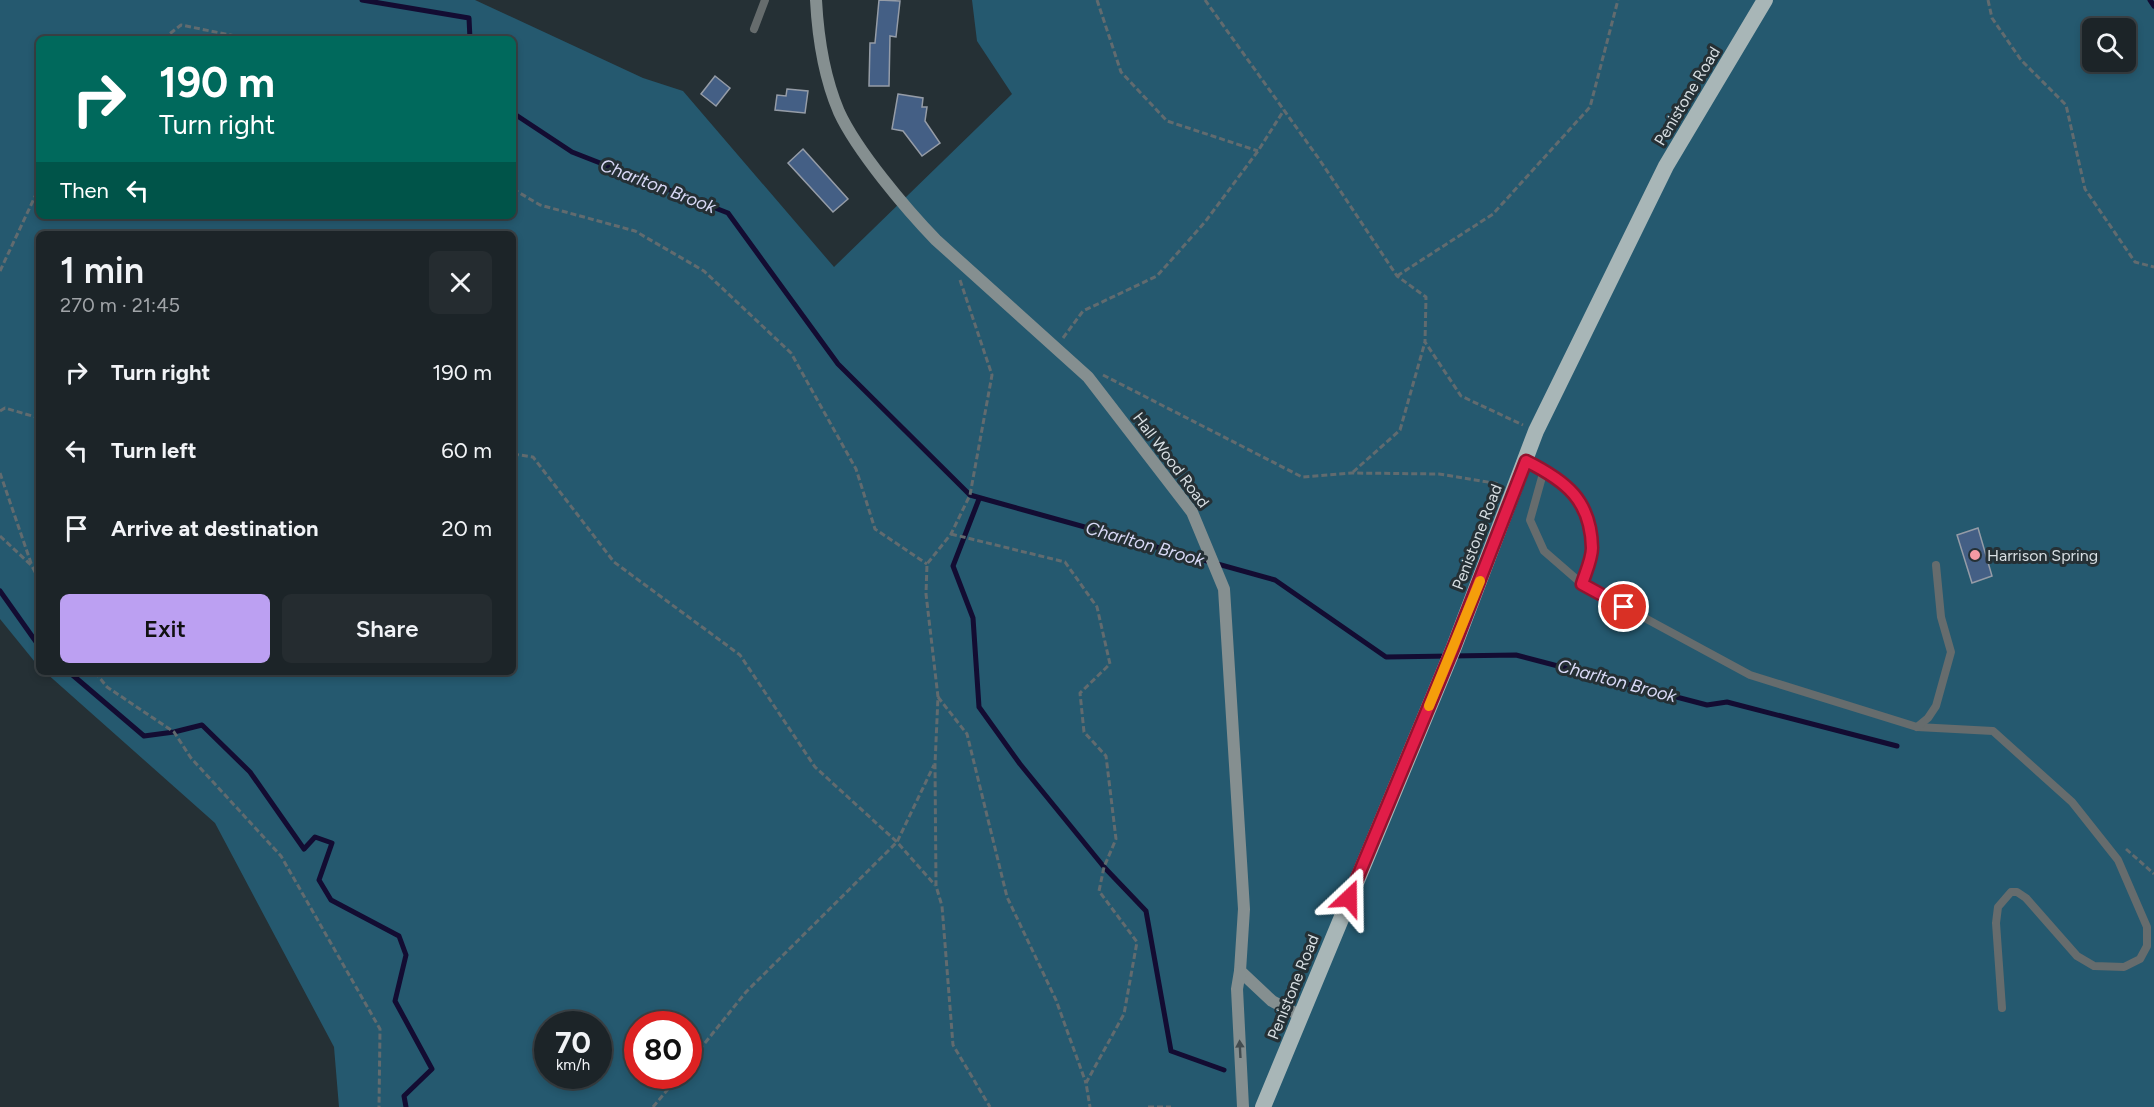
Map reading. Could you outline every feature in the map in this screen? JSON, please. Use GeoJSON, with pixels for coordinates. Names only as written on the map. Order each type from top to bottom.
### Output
{"type":"FeatureCollection","features":[{"type":"Feature","properties":{"kind":"highway","name":"Penistone Road"},"geometry":{"type":"LineString","coordinates":[[1263,1107],[1454,646],[1536,431],[1666,166],[1765,0]]}},
{"type":"Feature","properties":{"kind":"main road","name":"Hall Wood Road"},"geometry":{"type":"LineString","coordinates":[[816,0],[820,44],[829,86],[840,114],[887,183],[917,220],[958,260],[1088,377],[1192,512],[1224,589],[1244,909],[1238,988],[1243,1107]]}},
{"type":"Feature","properties":{"kind":"main road"},"geometry":{"type":"LineString","coordinates":[[1240,971],[1272,1001],[1301,1016]]}},
{"type":"Feature","properties":{"kind":"lane"},"geometry":{"type":"LineString","coordinates":[[754,29],[765,0]]}},
{"type":"Feature","properties":{"kind":"lane"},"geometry":{"type":"LineString","coordinates":[[1526,461],[1573,489],[1586,518],[1592,550],[1582,584]]}},
{"type":"Feature","properties":{"kind":"lane"},"geometry":{"type":"LineString","coordinates":[[1544,470],[1530,520],[1544,551],[1582,584],[1750,675],[1917,727],[1993,731],[2072,802],[2090,822],[2118,860],[2147,927],[2147,946],[2140,959],[2124,967],[2094,966],[2077,956],[2026,898],[2017,892],[2011,892],[1998,907],[1996,923],[2002,1008]]}},
{"type":"Feature","properties":{"kind":"lane"},"geometry":{"type":"LineString","coordinates":[[1917,727],[1928,718],[1936,706],[1951,652],[1941,617],[1936,565]]}},
{"type":"Feature","properties":{"kind":"path"},"geometry":{"type":"LineString","coordinates":[[1097,0],[1121,72],[1167,121],[1258,151]]}},
{"type":"Feature","properties":{"kind":"path"},"geometry":{"type":"LineString","coordinates":[[1205,0],[1397,276],[1426,297],[1425,342],[1400,430],[1352,473]]}},
{"type":"Feature","properties":{"kind":"path"},"geometry":{"type":"LineString","coordinates":[[1397,276],[1493,214],[1590,107],[1618,0]]}},
{"type":"Feature","properties":{"kind":"path"},"geometry":{"type":"LineString","coordinates":[[1989,0],[1992,18],[2021,60],[2066,105],[2085,189],[2135,262],[2154,267]]}},
{"type":"Feature","properties":{"kind":"path"},"geometry":{"type":"LineString","coordinates":[[167,36],[181,25],[235,36]]}},
{"type":"Feature","properties":{"kind":"path"},"geometry":{"type":"LineString","coordinates":[[1056,346],[1083,311],[1157,276],[1205,222],[1258,151],[1284,111]]}},
{"type":"Feature","properties":{"kind":"path"},"geometry":{"type":"LineString","coordinates":[[516,191],[540,205],[635,231],[704,271],[791,353],[856,469],[875,529],[927,564]]}},
{"type":"Feature","properties":{"kind":"path"},"geometry":{"type":"LineString","coordinates":[[0,271],[36,194]]}},
{"type":"Feature","properties":{"kind":"path"},"geometry":{"type":"LineString","coordinates":[[958,260],[960,283],[992,375],[970,495],[951,534],[927,564],[926,594],[938,697],[935,764],[936,886],[942,906],[953,1045],[990,1107]]}},
{"type":"Feature","properties":{"kind":"path"},"geometry":{"type":"LineString","coordinates":[[1425,342],[1461,396],[1536,431]]}},
{"type":"Feature","properties":{"kind":"path"},"geometry":{"type":"LineString","coordinates":[[1088,377],[1105,375],[1302,477],[1352,473],[1439,474],[1516,486]]}},
{"type":"Feature","properties":{"kind":"path"},"geometry":{"type":"LineString","coordinates":[[0,411],[5,408],[36,417]]}},
{"type":"Feature","properties":{"kind":"path"},"geometry":{"type":"LineString","coordinates":[[516,454],[533,457],[614,562],[740,655],[815,767],[897,842],[936,886]]}},
{"type":"Feature","properties":{"kind":"path"},"geometry":{"type":"LineString","coordinates":[[0,473],[36,574]]}},
{"type":"Feature","properties":{"kind":"path"},"geometry":{"type":"LineString","coordinates":[[951,534],[1065,562],[1097,607],[1110,664],[1080,693],[1084,732],[1106,756],[1116,839],[1104,867],[1099,891],[1137,942],[1124,1014],[1086,1083]]}},
{"type":"Feature","properties":{"kind":"path"},"geometry":{"type":"LineString","coordinates":[[0,536],[32,566]]}},
{"type":"Feature","properties":{"kind":"path"},"geometry":{"type":"LineString","coordinates":[[97,675],[107,687],[174,732],[191,758],[281,856],[380,1029],[379,1107]]}},
{"type":"Feature","properties":{"kind":"path"},"geometry":{"type":"LineString","coordinates":[[938,697],[967,734],[1007,897],[1056,1000],[1086,1083],[1090,1107]]}},
{"type":"Feature","properties":{"kind":"path"},"geometry":{"type":"LineString","coordinates":[[702,1047],[746,992],[897,842],[935,764]]}},
{"type":"Feature","properties":{"kind":"path"},"geometry":{"type":"LineString","coordinates":[[653,1107],[668,1089]]}},
{"type":"Feature","properties":{"kind":"path"},"geometry":{"type":"LineString","coordinates":[[1148,1107],[1171,1107]]}},
{"type":"Feature","properties":{"kind":"shaded area"},"geometry":{"type":"Polygon","coordinates":[[[0,0],[475,0],[643,78],[683,91],[834,267],[1012,94],[977,41],[972,0],[2154,0],[2154,1107],[339,1107],[334,1047],[215,823],[48,675],[516,675],[516,231],[36,231],[36,663],[0,619],[0,0]]]}},
{"type":"Feature","properties":{"kind":"building"},"geometry":{"type":"Polygon","coordinates":[[[879,0],[900,1],[896,37],[890,36],[889,86],[869,86],[870,43],[875,43],[879,0]]]}},
{"type":"Feature","properties":{"kind":"building"},"geometry":{"type":"Polygon","coordinates":[[[715,76],[730,88],[716,106],[701,94],[715,76]]]}},
{"type":"Feature","properties":{"kind":"building"},"geometry":{"type":"Polygon","coordinates":[[[787,89],[808,91],[805,113],[775,110],[777,95],[786,96],[787,89]]]}},
{"type":"Feature","properties":{"kind":"building"},"geometry":{"type":"Polygon","coordinates":[[[898,94],[923,98],[922,107],[927,107],[925,121],[940,143],[922,156],[903,131],[892,129],[898,94]]]}},
{"type":"Feature","properties":{"kind":"building"},"geometry":{"type":"Polygon","coordinates":[[[803,149],[848,199],[833,212],[788,163],[803,149]]]}},
{"type":"Feature","properties":{"kind":"building","name":"Harrison Spring"},"geometry":{"type":"Polygon","coordinates":[[[1978,528],[1992,576],[1972,583],[1957,535],[1978,528]]]}},
{"type":"Feature","properties":{"kind":"waterway","name":"Charlton Brook"},"geometry":{"type":"LineString","coordinates":[[362,0],[469,18],[470,36]]}},
{"type":"Feature","properties":{"kind":"waterway"},"geometry":{"type":"LineString","coordinates":[[2150,0],[2154,6]]}},
{"type":"Feature","properties":{"kind":"waterway","name":"Charlton Brook"},"geometry":{"type":"LineString","coordinates":[[516,115],[572,152],[728,213],[838,364],[970,495],[1275,580],[1386,657],[1516,655],[1707,705],[1727,702],[1897,746]]}},
{"type":"Feature","properties":{"kind":"waterway"},"geometry":{"type":"LineString","coordinates":[[979,499],[953,566],[973,618],[979,707],[1020,764],[1104,867],[1146,911],[1171,1051],[1224,1070]]}},
{"type":"Feature","properties":{"kind":"waterway"},"geometry":{"type":"LineString","coordinates":[[0,591],[36,642]]}},
{"type":"Feature","properties":{"kind":"waterway"},"geometry":{"type":"LineString","coordinates":[[73,675],[144,736],[202,725],[250,772],[304,849],[315,837],[332,843],[319,880],[331,900],[399,936],[406,955],[395,1001],[432,1069],[404,1096],[406,1107]]}},
{"type":"Feature","properties":{"kind":"slow traffic"},"geometry":{"type":"LineString","coordinates":[[1429,706],[1480,581]]}},
{"type":"Feature","properties":{"kind":"place","name":"Harrison Spring"},"geometry":{"type":"Point","coordinates":[1975,555]}},
{"type":"Feature","properties":{"kind":"route"},"geometry":{"type":"LineString","coordinates":[[1349,898],[1454,646],[1526,461],[1573,489],[1586,518],[1592,550],[1582,584],[1624,607]]}}]}
